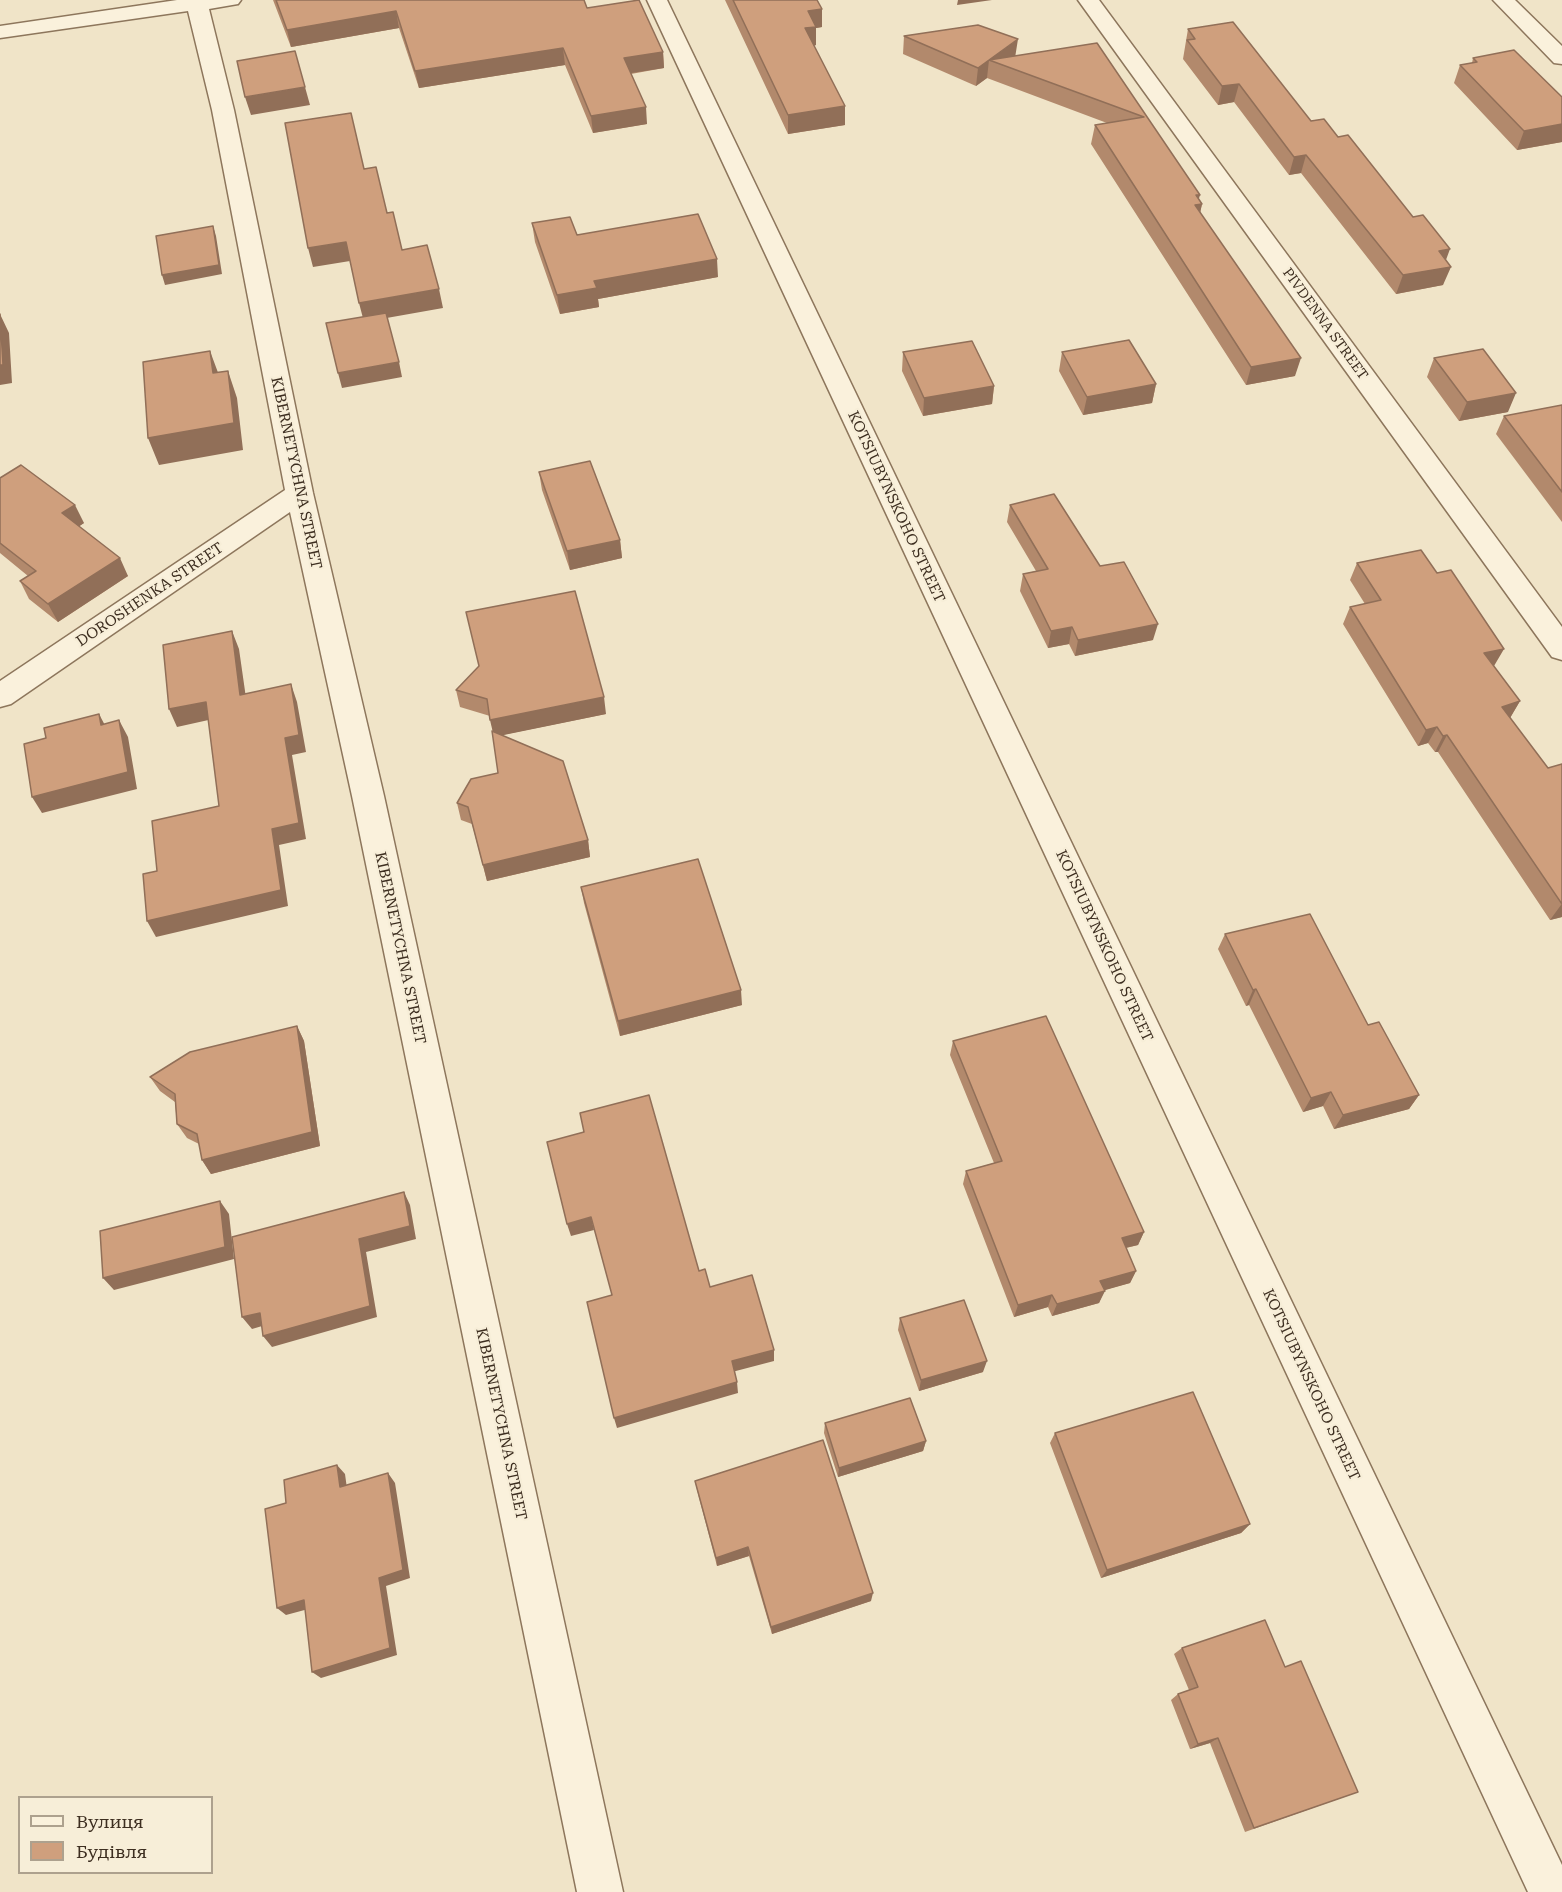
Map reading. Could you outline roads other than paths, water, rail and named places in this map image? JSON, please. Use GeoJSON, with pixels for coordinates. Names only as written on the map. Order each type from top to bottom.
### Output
{"type":"FeatureCollection","features":[{"type":"Feature","properties":{"kind":"street"},"geometry":{"type":"LineString","coordinates":[[0,32],[196,3],[231,0]]}},
{"type":"Feature","properties":{"kind":"street","name":"KOTSIUBYNSKOHO STREET"},"geometry":{"type":"LineString","coordinates":[[657,0],[1551,1892]]}},
{"type":"Feature","properties":{"kind":"street","name":"PIVDENNA STREET"},"geometry":{"type":"LineString","coordinates":[[1088,0],[1562,649]]}},
{"type":"Feature","properties":{"kind":"street"},"geometry":{"type":"LineString","coordinates":[[1503,0],[1562,58]]}},
{"type":"Feature","properties":{"kind":"street","name":"KIBERNETYCHNA STREET"},"geometry":{"type":"LineString","coordinates":[[196,3],[223,110],[299,493],[371,808],[600,1892]]}},
{"type":"Feature","properties":{"kind":"street","name":"DOROSHENKA STREET"},"geometry":{"type":"LineString","coordinates":[[0,696],[299,493]]}}]}
